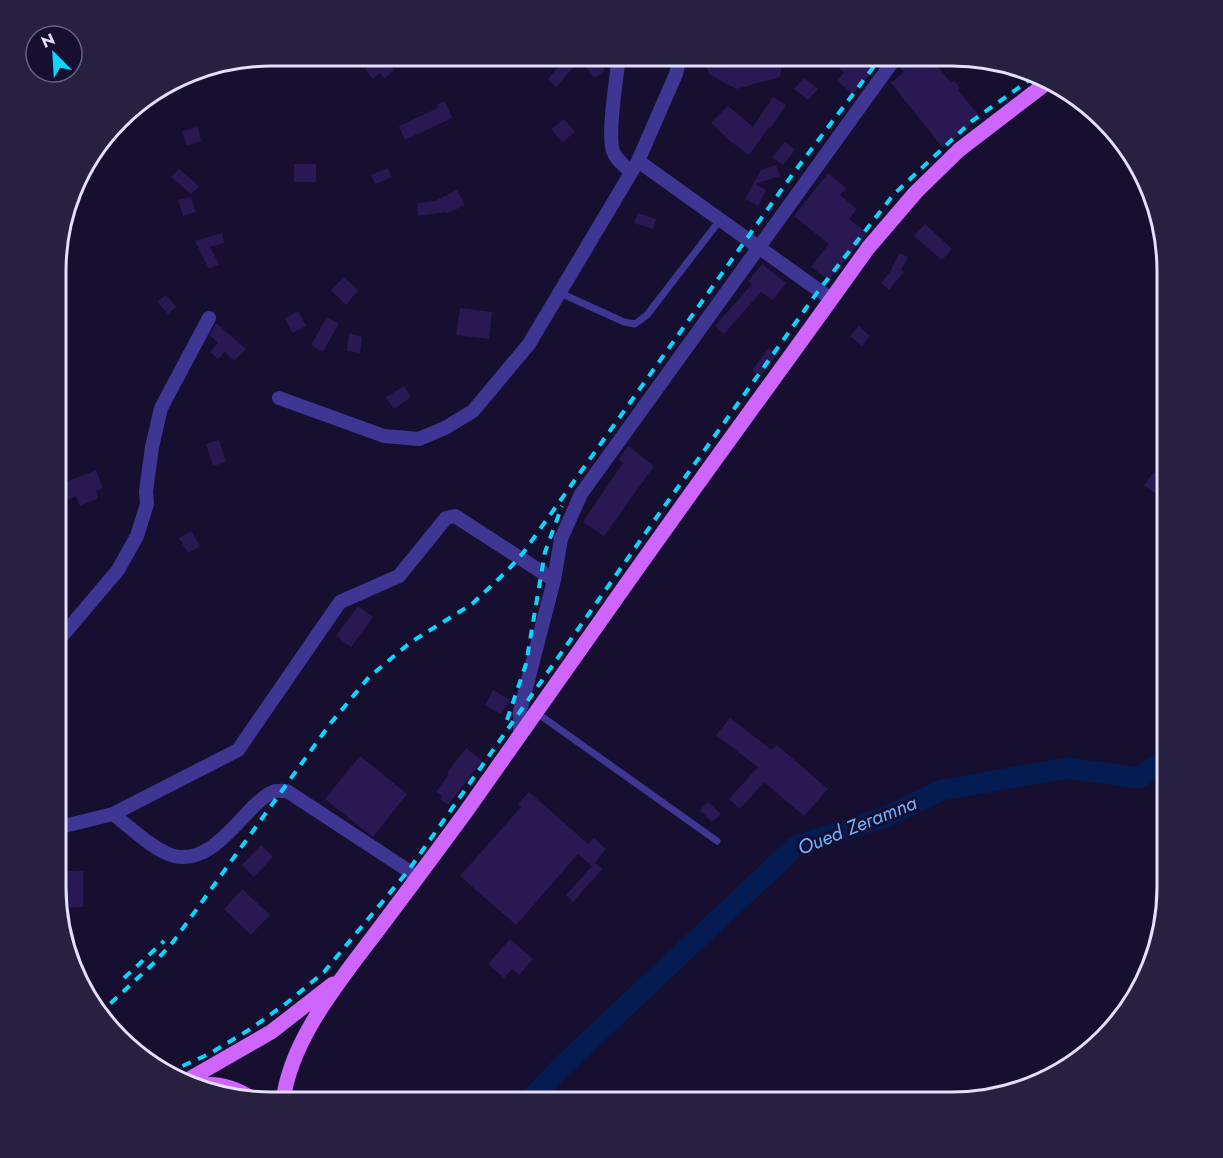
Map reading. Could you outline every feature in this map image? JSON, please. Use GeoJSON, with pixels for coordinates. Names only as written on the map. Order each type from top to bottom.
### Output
{"type":"FeatureCollection","features":[{"type":"Feature","properties":{"kind":"main road"},"geometry":{"type":"LineString","coordinates":[[284,1092],[292,1064],[322,1010],[345,975],[537,713],[605,614],[867,248],[916,192],[959,150],[1042,87]]}},
{"type":"Feature","properties":{"kind":"main road"},"geometry":{"type":"LineString","coordinates":[[194,1076],[271,1032],[345,975]]}},
{"type":"Feature","properties":{"kind":"street"},"geometry":{"type":"LineString","coordinates":[[618,66],[611,145],[617,159],[635,166],[720,220],[831,299]]}},
{"type":"Feature","properties":{"kind":"street"},"geometry":{"type":"LineString","coordinates":[[279,398],[384,436],[419,439],[445,428],[473,411],[529,344],[635,166],[678,66]]}},
{"type":"Feature","properties":{"kind":"street"},"geometry":{"type":"LineString","coordinates":[[520,736],[520,711],[554,580],[561,539],[581,494],[890,66]]}},
{"type":"Feature","properties":{"kind":"street"},"geometry":{"type":"LineString","coordinates":[[66,631],[118,570],[137,536],[147,504],[146,491],[152,447],[161,408],[209,318]]}},
{"type":"Feature","properties":{"kind":"street"},"geometry":{"type":"LineString","coordinates":[[66,826],[113,814],[238,750],[340,602],[399,576],[446,518],[455,516],[554,580]]}},
{"type":"Feature","properties":{"kind":"street"},"geometry":{"type":"LineString","coordinates":[[113,814],[161,850],[175,857],[189,856],[212,847],[273,791],[287,791],[418,877]]}},
{"type":"Feature","properties":{"kind":"lane"},"geometry":{"type":"LineString","coordinates":[[558,292],[624,322],[635,324],[647,315],[720,220]]}},
{"type":"Feature","properties":{"kind":"lane"},"geometry":{"type":"LineString","coordinates":[[537,713],[717,841]]}},
{"type":"Feature","properties":{"kind":"building"},"geometry":{"type":"Polygon","coordinates":[[[369,66],[390,66],[394,70],[384,79],[380,73],[373,79],[365,69],[369,66]]]}},
{"type":"Feature","properties":{"kind":"building"},"geometry":{"type":"Polygon","coordinates":[[[559,66],[575,66],[556,87],[548,79],[559,66]]]}},
{"type":"Feature","properties":{"kind":"building"},"geometry":{"type":"Polygon","coordinates":[[[585,66],[602,66],[605,70],[595,78],[585,66]]]}},
{"type":"Feature","properties":{"kind":"building"},"geometry":{"type":"Polygon","coordinates":[[[706,66],[782,66],[780,77],[736,89],[709,74],[706,66]]]}},
{"type":"Feature","properties":{"kind":"building"},"geometry":{"type":"Polygon","coordinates":[[[843,66],[876,66],[853,94],[837,81],[844,72],[840,69],[843,66]]]}},
{"type":"Feature","properties":{"kind":"building"},"geometry":{"type":"Polygon","coordinates":[[[937,66],[951,83],[954,81],[960,88],[958,90],[980,117],[943,148],[891,83],[904,72],[900,67],[937,66]]]}},
{"type":"Feature","properties":{"kind":"building"},"geometry":{"type":"Polygon","coordinates":[[[804,78],[818,89],[808,100],[794,89],[804,78]]]}},
{"type":"Feature","properties":{"kind":"building"},"geometry":{"type":"Polygon","coordinates":[[[773,97],[786,105],[749,155],[711,123],[728,106],[753,127],[773,97]]]}},
{"type":"Feature","properties":{"kind":"building"},"geometry":{"type":"Polygon","coordinates":[[[445,101],[452,118],[405,140],[399,126],[438,108],[437,105],[445,101]]]}},
{"type":"Feature","properties":{"kind":"building"},"geometry":{"type":"Polygon","coordinates":[[[564,119],[575,132],[562,142],[551,129],[564,119]]]}},
{"type":"Feature","properties":{"kind":"building"},"geometry":{"type":"Polygon","coordinates":[[[198,127],[201,141],[187,146],[182,131],[198,127]]]}},
{"type":"Feature","properties":{"kind":"building"},"geometry":{"type":"Polygon","coordinates":[[[785,142],[795,150],[783,165],[772,157],[785,142]]]}},
{"type":"Feature","properties":{"kind":"building"},"geometry":{"type":"Polygon","coordinates":[[[294,164],[316,164],[316,182],[294,182],[294,164]]]}},
{"type":"Feature","properties":{"kind":"building"},"geometry":{"type":"Polygon","coordinates":[[[776,165],[780,176],[755,184],[766,190],[758,206],[745,199],[761,170],[776,165]]]}},
{"type":"Feature","properties":{"kind":"building"},"geometry":{"type":"Polygon","coordinates":[[[388,168],[392,177],[375,184],[371,175],[388,168]]]}},
{"type":"Feature","properties":{"kind":"building"},"geometry":{"type":"Polygon","coordinates":[[[179,169],[199,186],[191,194],[171,177],[179,169]]]}},
{"type":"Feature","properties":{"kind":"building"},"geometry":{"type":"Polygon","coordinates":[[[828,173],[846,188],[840,195],[857,209],[849,219],[867,233],[829,280],[811,267],[829,244],[794,216],[828,173]]]}},
{"type":"Feature","properties":{"kind":"building"},"geometry":{"type":"Polygon","coordinates":[[[457,190],[465,205],[446,214],[446,212],[418,216],[417,203],[435,201],[457,190]]]}},
{"type":"Feature","properties":{"kind":"building"},"geometry":{"type":"Polygon","coordinates":[[[191,197],[196,212],[183,216],[178,200],[191,197]]]}},
{"type":"Feature","properties":{"kind":"building"},"geometry":{"type":"Polygon","coordinates":[[[638,213],[656,219],[653,229],[634,223],[638,213]]]}},
{"type":"Feature","properties":{"kind":"building"},"geometry":{"type":"Polygon","coordinates":[[[925,224],[952,249],[942,260],[914,236],[925,224]]]}},
{"type":"Feature","properties":{"kind":"building"},"geometry":{"type":"Polygon","coordinates":[[[222,233],[224,243],[210,247],[219,264],[209,269],[195,241],[222,233]]]}},
{"type":"Feature","properties":{"kind":"building"},"geometry":{"type":"Polygon","coordinates":[[[899,253],[908,257],[901,270],[904,272],[889,290],[881,283],[890,272],[899,253]]]}},
{"type":"Feature","properties":{"kind":"building"},"geometry":{"type":"Polygon","coordinates":[[[762,264],[786,283],[773,300],[761,292],[724,334],[715,326],[752,284],[748,281],[762,264]]]}},
{"type":"Feature","properties":{"kind":"building"},"geometry":{"type":"Polygon","coordinates":[[[344,277],[358,290],[346,305],[331,290],[344,277]]]}},
{"type":"Feature","properties":{"kind":"building"},"geometry":{"type":"Polygon","coordinates":[[[166,295],[176,307],[168,314],[157,302],[166,295]]]}},
{"type":"Feature","properties":{"kind":"building"},"geometry":{"type":"Polygon","coordinates":[[[460,308],[492,312],[489,339],[456,335],[460,308]]]}},
{"type":"Feature","properties":{"kind":"building"},"geometry":{"type":"Polygon","coordinates":[[[298,311],[306,326],[292,333],[285,318],[298,311]]]}},
{"type":"Feature","properties":{"kind":"building"},"geometry":{"type":"Polygon","coordinates":[[[327,317],[339,323],[323,352],[311,345],[327,317]]]}},
{"type":"Feature","properties":{"kind":"building"},"geometry":{"type":"Polygon","coordinates":[[[216,323],[246,349],[234,361],[225,352],[218,359],[210,352],[218,343],[210,335],[216,323]]]}},
{"type":"Feature","properties":{"kind":"building"},"geometry":{"type":"Polygon","coordinates":[[[859,326],[870,336],[862,346],[850,336],[859,326]]]}},
{"type":"Feature","properties":{"kind":"building"},"geometry":{"type":"Polygon","coordinates":[[[349,333],[362,337],[360,353],[347,351],[349,333]]]}},
{"type":"Feature","properties":{"kind":"building"},"geometry":{"type":"Polygon","coordinates":[[[769,348],[777,354],[760,377],[752,370],[769,348]]]}},
{"type":"Feature","properties":{"kind":"building"},"geometry":{"type":"Polygon","coordinates":[[[404,386],[411,397],[394,409],[386,397],[404,386]]]}},
{"type":"Feature","properties":{"kind":"building"},"geometry":{"type":"Polygon","coordinates":[[[219,440],[226,462],[213,466],[206,444],[219,440]]]}},
{"type":"Feature","properties":{"kind":"building"},"geometry":{"type":"Polygon","coordinates":[[[628,446],[654,466],[604,536],[583,522],[623,463],[619,459],[628,446]]]}},
{"type":"Feature","properties":{"kind":"building"},"geometry":{"type":"Polygon","coordinates":[[[96,470],[103,488],[96,491],[98,498],[80,506],[76,496],[66,501],[66,482],[96,470]]]}},
{"type":"Feature","properties":{"kind":"building"},"geometry":{"type":"Polygon","coordinates":[[[1154,472],[1157,474],[1157,495],[1144,485],[1154,472]]]}},
{"type":"Feature","properties":{"kind":"building"},"geometry":{"type":"Polygon","coordinates":[[[191,531],[200,546],[188,553],[179,538],[191,531]]]}},
{"type":"Feature","properties":{"kind":"building"},"geometry":{"type":"Polygon","coordinates":[[[358,606],[373,617],[351,647],[336,636],[358,606]]]}},
{"type":"Feature","properties":{"kind":"building"},"geometry":{"type":"Polygon","coordinates":[[[493,690],[510,700],[501,714],[485,705],[493,690]]]}},
{"type":"Feature","properties":{"kind":"building"},"geometry":{"type":"Polygon","coordinates":[[[730,718],[772,750],[777,745],[828,789],[804,816],[764,782],[740,809],[729,799],[758,767],[716,735],[730,718]]]}},
{"type":"Feature","properties":{"kind":"building"},"geometry":{"type":"Polygon","coordinates":[[[466,748],[482,761],[448,805],[440,799],[442,796],[436,792],[466,748]]]}},
{"type":"Feature","properties":{"kind":"building"},"geometry":{"type":"Polygon","coordinates":[[[360,756],[407,794],[373,837],[325,799],[360,756]]]}},
{"type":"Feature","properties":{"kind":"building"},"geometry":{"type":"Polygon","coordinates":[[[529,792],[588,844],[594,838],[606,849],[592,866],[578,854],[516,925],[460,876],[521,807],[518,804],[529,792]]]}},
{"type":"Feature","properties":{"kind":"building"},"geometry":{"type":"Polygon","coordinates":[[[708,802],[721,814],[712,822],[700,810],[708,802]]]}},
{"type":"Feature","properties":{"kind":"building"},"geometry":{"type":"Polygon","coordinates":[[[261,845],[273,857],[254,877],[242,865],[261,845]]]}},
{"type":"Feature","properties":{"kind":"building"},"geometry":{"type":"Polygon","coordinates":[[[595,863],[602,869],[573,902],[566,895],[595,863]]]}},
{"type":"Feature","properties":{"kind":"building"},"geometry":{"type":"Polygon","coordinates":[[[66,871],[83,871],[83,907],[67,907],[66,871]]]}},
{"type":"Feature","properties":{"kind":"building"},"geometry":{"type":"Polygon","coordinates":[[[242,889],[270,915],[251,935],[224,909],[242,889]]]}},
{"type":"Feature","properties":{"kind":"building"},"geometry":{"type":"Polygon","coordinates":[[[510,939],[533,959],[519,975],[512,969],[504,978],[488,964],[510,939]]]}},
{"type":"Feature","properties":{"kind":"waterway","name":"Oued Zeramna"},"geometry":{"type":"LineString","coordinates":[[537,1092],[561,1067],[796,846],[888,816],[942,790],[1068,768],[1139,778],[1157,765]]}},
{"type":"Feature","properties":{"kind":"railway"},"geometry":{"type":"LineString","coordinates":[[106,1008],[173,942],[330,724],[369,677],[411,642],[472,604],[523,553],[792,175],[874,66]]}},
{"type":"Feature","properties":{"kind":"railway"},"geometry":{"type":"LineString","coordinates":[[176,1069],[209,1054],[252,1028],[324,972],[408,871],[819,290],[894,194],[972,121],[1028,81]]}},
{"type":"Feature","properties":{"kind":"railway"},"geometry":{"type":"LineString","coordinates":[[507,720],[526,664],[545,552],[562,506]]}},
{"type":"Feature","properties":{"kind":"railway"},"geometry":{"type":"LineString","coordinates":[[124,978],[164,941]]}}]}
